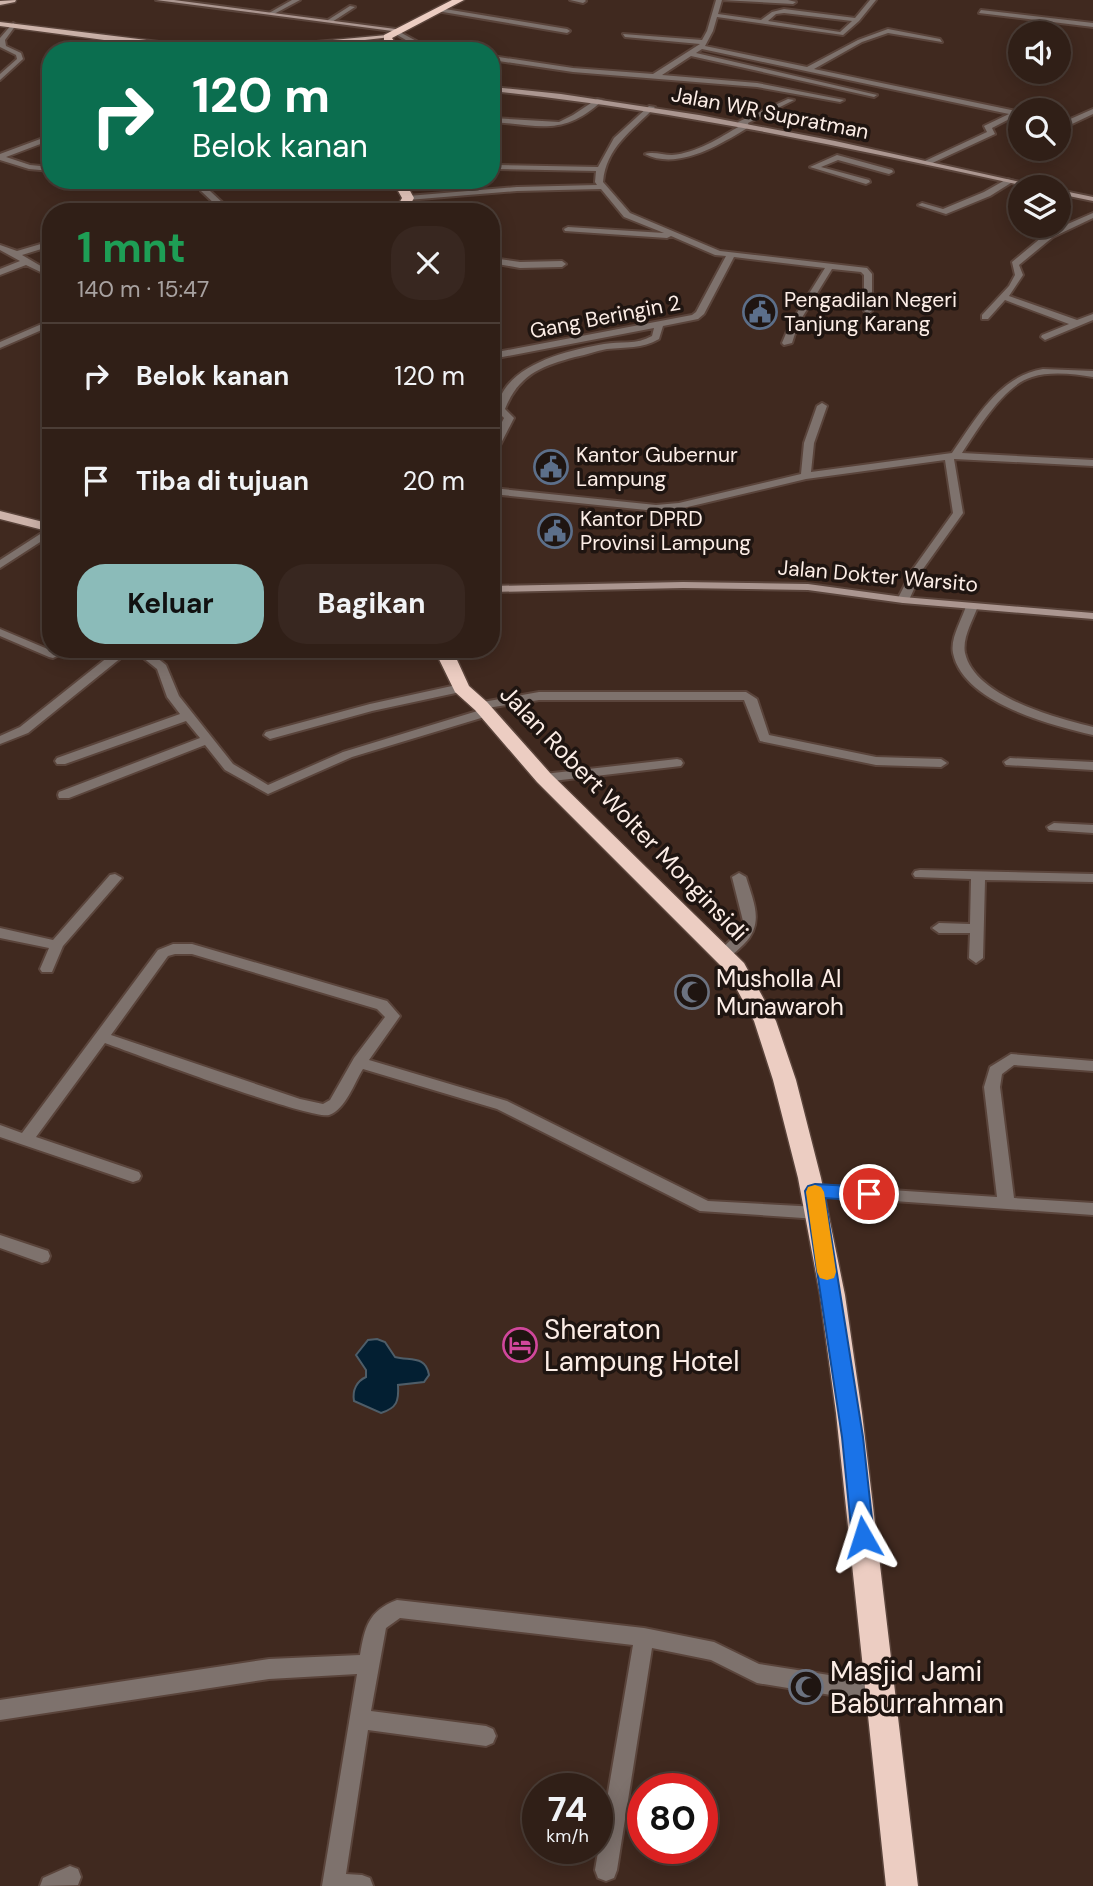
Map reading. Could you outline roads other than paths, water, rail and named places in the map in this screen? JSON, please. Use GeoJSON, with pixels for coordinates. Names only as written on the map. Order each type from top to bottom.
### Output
{"type":"FeatureCollection","features":[{"type":"Feature","properties":{"kind":"highway"},"geometry":{"type":"LineString","coordinates":[[391,42],[394,33],[459,0]]}},
{"type":"Feature","properties":{"kind":"highway"},"geometry":{"type":"LineString","coordinates":[[403,189],[408,198],[405,203]]}},
{"type":"Feature","properties":{"kind":"highway","name":"Jalan Robert Wolter Monginsidi"},"geometry":{"type":"LineString","coordinates":[[447,658],[461,688],[484,709],[544,778],[748,984],[763,1016],[816,1202],[853,1437],[902,1886]]}},
{"type":"Feature","properties":{"kind":"main road"},"geometry":{"type":"LineString","coordinates":[[0,3],[12,0]]}},
{"type":"Feature","properties":{"kind":"main road"},"geometry":{"type":"LineString","coordinates":[[0,24],[133,42]]}},
{"type":"Feature","properties":{"kind":"main road"},"geometry":{"type":"LineString","coordinates":[[333,42],[394,33]]}},
{"type":"Feature","properties":{"kind":"main road"},"geometry":{"type":"LineString","coordinates":[[0,515],[42,524]]}},
{"type":"Feature","properties":{"kind":"street"},"geometry":{"type":"LineString","coordinates":[[159,0],[330,21],[394,33],[412,42]]}},
{"type":"Feature","properties":{"kind":"street"},"geometry":{"type":"LineString","coordinates":[[272,13],[297,0]]}},
{"type":"Feature","properties":{"kind":"street"},"geometry":{"type":"LineString","coordinates":[[573,0],[583,1]]}},
{"type":"Feature","properties":{"kind":"street"},"geometry":{"type":"LineString","coordinates":[[654,76],[702,44],[710,31],[719,0]]}},
{"type":"Feature","properties":{"kind":"street"},"geometry":{"type":"LineString","coordinates":[[725,0],[793,2]]}},
{"type":"Feature","properties":{"kind":"street"},"geometry":{"type":"LineString","coordinates":[[714,15],[841,34],[873,0]]}},
{"type":"Feature","properties":{"kind":"street"},"geometry":{"type":"LineString","coordinates":[[330,21],[352,7]]}},
{"type":"Feature","properties":{"kind":"street"},"geometry":{"type":"LineString","coordinates":[[439,10],[567,31]]}},
{"type":"Feature","properties":{"kind":"street"},"geometry":{"type":"LineString","coordinates":[[763,22],[774,13],[784,10],[857,20]]}},
{"type":"Feature","properties":{"kind":"street"},"geometry":{"type":"LineString","coordinates":[[981,12],[1093,25]]}},
{"type":"Feature","properties":{"kind":"street"},"geometry":{"type":"LineString","coordinates":[[0,79],[20,59],[19,54],[3,47],[2,40],[13,25]]}},
{"type":"Feature","properties":{"kind":"street"},"geometry":{"type":"LineString","coordinates":[[810,68],[867,37],[888,31],[940,41]]}},
{"type":"Feature","properties":{"kind":"street"},"geometry":{"type":"LineString","coordinates":[[625,35],[702,44],[1008,111]]}},
{"type":"Feature","properties":{"kind":"street"},"geometry":{"type":"LineString","coordinates":[[690,54],[874,95]]}},
{"type":"Feature","properties":{"kind":"street"},"geometry":{"type":"LineString","coordinates":[[500,59],[573,70],[757,85],[840,100]]}},
{"type":"Feature","properties":{"kind":"street"},"geometry":{"type":"LineString","coordinates":[[839,86],[856,77]]}},
{"type":"Feature","properties":{"kind":"street","name":"Jalan WR Supratman"},"geometry":{"type":"LineString","coordinates":[[500,90],[651,107],[1008,181]]}},
{"type":"Feature","properties":{"kind":"street"},"geometry":{"type":"LineString","coordinates":[[500,121],[556,125],[577,116],[599,100]]}},
{"type":"Feature","properties":{"kind":"street"},"geometry":{"type":"LineString","coordinates":[[649,154],[667,157],[705,148],[743,124],[790,100]]}},
{"type":"Feature","properties":{"kind":"street"},"geometry":{"type":"LineString","coordinates":[[651,107],[609,148],[598,178],[602,187],[627,215],[718,253],[867,272],[870,288],[868,311]]}},
{"type":"Feature","properties":{"kind":"street"},"geometry":{"type":"LineString","coordinates":[[1071,121],[1093,111]]}},
{"type":"Feature","properties":{"kind":"street"},"geometry":{"type":"LineString","coordinates":[[928,163],[992,132],[987,128],[1008,118]]}},
{"type":"Feature","properties":{"kind":"street"},"geometry":{"type":"LineString","coordinates":[[0,158],[42,141]]}},
{"type":"Feature","properties":{"kind":"street"},"geometry":{"type":"LineString","coordinates":[[860,149],[863,155],[890,168],[889,172]]}},
{"type":"Feature","properties":{"kind":"street"},"geometry":{"type":"LineString","coordinates":[[837,157],[889,172],[862,183],[814,167],[837,157]]}},
{"type":"Feature","properties":{"kind":"street"},"geometry":{"type":"LineString","coordinates":[[0,158],[42,168]]}},
{"type":"Feature","properties":{"kind":"street"},"geometry":{"type":"LineString","coordinates":[[500,165],[601,169]]}},
{"type":"Feature","properties":{"kind":"street"},"geometry":{"type":"LineString","coordinates":[[500,182],[506,190]]}},
{"type":"Feature","properties":{"kind":"street"},"geometry":{"type":"LineString","coordinates":[[922,205],[943,212],[1008,182]]}},
{"type":"Feature","properties":{"kind":"street"},"geometry":{"type":"LineString","coordinates":[[408,198],[506,190],[602,187]]}},
{"type":"Feature","properties":{"kind":"street"},"geometry":{"type":"LineString","coordinates":[[207,189],[205,191],[219,203]]}},
{"type":"Feature","properties":{"kind":"street"},"geometry":{"type":"LineString","coordinates":[[1071,194],[1093,199]]}},
{"type":"Feature","properties":{"kind":"street"},"geometry":{"type":"LineString","coordinates":[[985,317],[1018,278],[1015,264],[1050,235],[1093,215]]}},
{"type":"Feature","properties":{"kind":"street"},"geometry":{"type":"LineString","coordinates":[[568,229],[679,237]]}},
{"type":"Feature","properties":{"kind":"street"},"geometry":{"type":"LineString","coordinates":[[17,254],[42,246]]}},
{"type":"Feature","properties":{"kind":"street"},"geometry":{"type":"LineString","coordinates":[[0,247],[17,254],[25,262],[42,270]]}},
{"type":"Feature","properties":{"kind":"street","name":"Gang Beringin 2"},"geometry":{"type":"LineString","coordinates":[[500,354],[700,314],[731,255]]}},
{"type":"Feature","properties":{"kind":"street"},"geometry":{"type":"LineString","coordinates":[[0,272],[25,262]]}},
{"type":"Feature","properties":{"kind":"street"},"geometry":{"type":"LineString","coordinates":[[500,262],[520,265],[562,264]]}},
{"type":"Feature","properties":{"kind":"street"},"geometry":{"type":"LineString","coordinates":[[787,343],[794,324],[830,266]]}},
{"type":"Feature","properties":{"kind":"street"},"geometry":{"type":"LineString","coordinates":[[1004,297],[1076,323]]}},
{"type":"Feature","properties":{"kind":"street"},"geometry":{"type":"LineString","coordinates":[[1045,337],[1093,317]]}},
{"type":"Feature","properties":{"kind":"street"},"geometry":{"type":"LineString","coordinates":[[500,404],[517,380],[543,363],[604,347],[644,344],[656,337],[659,323]]}},
{"type":"Feature","properties":{"kind":"street"},"geometry":{"type":"LineString","coordinates":[[0,345],[42,327]]}},
{"type":"Feature","properties":{"kind":"street"},"geometry":{"type":"LineString","coordinates":[[903,600],[918,569],[958,513],[952,457],[994,405],[1023,377],[1041,373],[1093,374]]}},
{"type":"Feature","properties":{"kind":"street"},"geometry":{"type":"LineString","coordinates":[[806,476],[809,443],[822,406]]}},
{"type":"Feature","properties":{"kind":"street"},"geometry":{"type":"LineString","coordinates":[[500,417],[507,422]]}},
{"type":"Feature","properties":{"kind":"street"},"geometry":{"type":"LineString","coordinates":[[500,423],[507,422]]}},
{"type":"Feature","properties":{"kind":"street"},"geometry":{"type":"LineString","coordinates":[[500,436],[507,422]]}},
{"type":"Feature","properties":{"kind":"street"},"geometry":{"type":"LineString","coordinates":[[500,492],[656,508],[679,506],[806,476],[952,457],[1093,463]]}},
{"type":"Feature","properties":{"kind":"street"},"geometry":{"type":"LineString","coordinates":[[0,565],[42,532]]}},
{"type":"Feature","properties":{"kind":"street","name":"Jalan Dokter Warsito"},"geometry":{"type":"LineString","coordinates":[[500,589],[669,585],[807,587],[903,600],[1093,616]]}},
{"type":"Feature","properties":{"kind":"street"},"geometry":{"type":"LineString","coordinates":[[972,606],[959,647],[963,665],[997,695],[1021,709],[1046,720],[1093,731]]}},
{"type":"Feature","properties":{"kind":"street"},"geometry":{"type":"LineString","coordinates":[[0,632],[42,650]]}},
{"type":"Feature","properties":{"kind":"street"},"geometry":{"type":"LineString","coordinates":[[0,740],[24,730],[115,658]]}},
{"type":"Feature","properties":{"kind":"street"},"geometry":{"type":"LineString","coordinates":[[150,658],[162,667],[173,697],[229,767],[268,790],[299,773],[484,709],[494,702],[539,696],[746,696],[751,699],[764,738],[771,741],[804,744],[876,761],[941,763]]}},
{"type":"Feature","properties":{"kind":"street"},"geometry":{"type":"LineString","coordinates":[[270,735],[370,708],[461,688]]}},
{"type":"Feature","properties":{"kind":"street"},"geometry":{"type":"LineString","coordinates":[[61,761],[187,716]]}},
{"type":"Feature","properties":{"kind":"street"},"geometry":{"type":"LineString","coordinates":[[64,795],[207,740]]}},
{"type":"Feature","properties":{"kind":"street"},"geometry":{"type":"LineString","coordinates":[[1010,762],[1093,766]]}},
{"type":"Feature","properties":{"kind":"street"},"geometry":{"type":"LineString","coordinates":[[544,778],[677,763]]}},
{"type":"Feature","properties":{"kind":"street"},"geometry":{"type":"LineString","coordinates":[[1054,827],[1093,829]]}},
{"type":"Feature","properties":{"kind":"street"},"geometry":{"type":"LineString","coordinates":[[920,874],[1093,878]]}},
{"type":"Feature","properties":{"kind":"street"},"geometry":{"type":"LineString","coordinates":[[976,958],[978,876]]}},
{"type":"Feature","properties":{"kind":"street"},"geometry":{"type":"LineString","coordinates":[[722,955],[743,940],[750,929],[749,912],[739,877]]}},
{"type":"Feature","properties":{"kind":"street"},"geometry":{"type":"LineString","coordinates":[[47,969],[56,944],[115,878]]}},
{"type":"Feature","properties":{"kind":"street"},"geometry":{"type":"LineString","coordinates":[[939,928],[977,929]]}},
{"type":"Feature","properties":{"kind":"street"},"geometry":{"type":"LineString","coordinates":[[0,933],[56,944]]}},
{"type":"Feature","properties":{"kind":"street"},"geometry":{"type":"LineString","coordinates":[[27,1138],[163,953],[173,948],[192,949],[383,1005],[393,1016],[359,1062],[335,1104],[330,1109],[318,1110],[102,1037]]}},
{"type":"Feature","properties":{"kind":"street"},"geometry":{"type":"LineString","coordinates":[[1006,1202],[992,1087],[995,1071],[1011,1059],[1093,1066]]}},
{"type":"Feature","properties":{"kind":"street"},"geometry":{"type":"LineString","coordinates":[[359,1062],[502,1105],[706,1207],[816,1202],[1006,1202],[1093,1209]]}},
{"type":"Feature","properties":{"kind":"street"},"geometry":{"type":"LineString","coordinates":[[0,1131],[133,1176]]}},
{"type":"Feature","properties":{"kind":"street"},"geometry":{"type":"LineString","coordinates":[[0,1241],[42,1256]]}},
{"type":"Feature","properties":{"kind":"street"},"geometry":{"type":"LineString","coordinates":[[362,1886],[333,1885],[368,1664],[379,1621],[397,1609],[644,1637],[714,1651],[757,1673],[880,1693]]}},
{"type":"Feature","properties":{"kind":"street"},"geometry":{"type":"LineString","coordinates":[[606,1870],[644,1637]]}},
{"type":"Feature","properties":{"kind":"street"},"geometry":{"type":"LineString","coordinates":[[0,1710],[269,1669],[368,1664]]}},
{"type":"Feature","properties":{"kind":"street"},"geometry":{"type":"LineString","coordinates":[[359,1719],[486,1737]]}},
{"type":"Feature","properties":{"kind":"water"},"geometry":{"type":"Polygon","coordinates":[[[368,1340],[385,1342],[395,1357],[425,1364],[429,1375],[424,1382],[398,1385],[396,1403],[391,1409],[381,1413],[354,1401],[356,1386],[366,1377],[366,1370],[356,1355],[368,1340]]]}},
{"type":"Feature","properties":{"kind":"place","name":"Pengadilan Negeri Tanjung Karang"},"geometry":{"type":"Point","coordinates":[760,312]}},
{"type":"Feature","properties":{"kind":"place","name":"Kantor Gubernur Lampung"},"geometry":{"type":"Point","coordinates":[551,467]}},
{"type":"Feature","properties":{"kind":"place","name":"Kantor DPRD Provinsi Lampung"},"geometry":{"type":"Point","coordinates":[555,531]}},
{"type":"Feature","properties":{"kind":"place","name":"Musholla Al Munawaroh"},"geometry":{"type":"Point","coordinates":[692,992]}},
{"type":"Feature","properties":{"kind":"place","name":"Sheraton Lampung Hotel"},"geometry":{"type":"Point","coordinates":[520,1345]}},
{"type":"Feature","properties":{"kind":"place","name":"Masjid Jami Baburrahman"},"geometry":{"type":"Point","coordinates":[806,1687]}}]}
